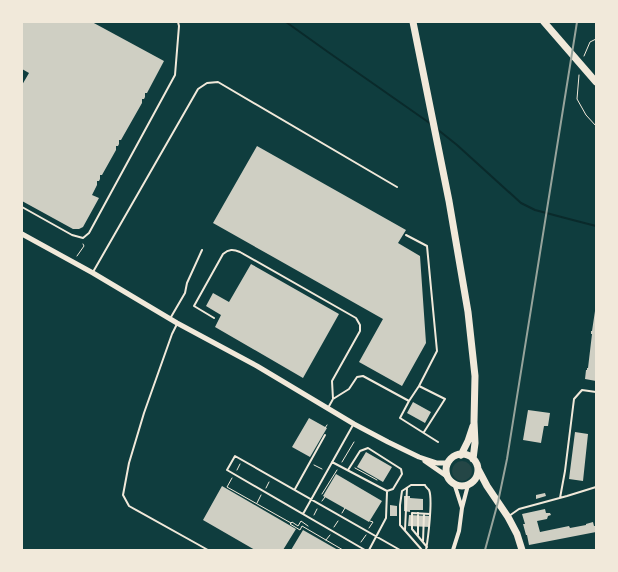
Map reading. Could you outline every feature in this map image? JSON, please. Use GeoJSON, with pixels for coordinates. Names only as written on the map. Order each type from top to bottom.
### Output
{"type":"FeatureCollection","features":[{"type":"Feature","properties":{"kind":"main road"},"geometry":{"type":"LineString","coordinates":[[413,22],[449,200],[468,312],[476,376],[474,422],[475,443],[473,459]]}},
{"type":"Feature","properties":{"kind":"main road"},"geometry":{"type":"LineString","coordinates":[[544,22],[596,82]]}},
{"type":"Feature","properties":{"kind":"main road"},"geometry":{"type":"LineString","coordinates":[[461,455],[468,441],[474,422]]}},
{"type":"Feature","properties":{"kind":"main road"},"geometry":{"type":"LineString","coordinates":[[487,486],[471,483],[462,486],[454,483],[448,477],[448,464],[454,457],[461,455],[466,455],[473,459],[487,486],[508,517],[517,534],[522,550]]}},
{"type":"Feature","properties":{"kind":"main road"},"geometry":{"type":"LineString","coordinates":[[471,483],[477,474],[478,469]]}},
{"type":"Feature","properties":{"kind":"street"},"geometry":{"type":"LineString","coordinates":[[22,234],[93,273],[177,323],[257,366],[354,424],[419,457],[437,463],[448,464]]}},
{"type":"Feature","properties":{"kind":"street"},"geometry":{"type":"LineString","coordinates":[[419,457],[448,477]]}},
{"type":"Feature","properties":{"kind":"street"},"geometry":{"type":"LineString","coordinates":[[454,483],[462,508]]}},
{"type":"Feature","properties":{"kind":"street"},"geometry":{"type":"LineString","coordinates":[[453,550],[459,531],[462,508],[471,483]]}},
{"type":"Feature","properties":{"kind":"lane"},"geometry":{"type":"LineString","coordinates":[[22,207],[72,235],[83,238],[89,233],[175,75],[180,26],[178,22]]}},
{"type":"Feature","properties":{"kind":"lane"},"geometry":{"type":"LineString","coordinates":[[93,273],[198,89],[207,83],[218,82],[397,187]]}},
{"type":"Feature","properties":{"kind":"lane"},"geometry":{"type":"LineString","coordinates":[[406,235],[427,246],[437,351],[400,418],[438,442]]}},
{"type":"Feature","properties":{"kind":"lane"},"geometry":{"type":"LineString","coordinates":[[170,318],[185,293],[187,283],[202,250]]}},
{"type":"Feature","properties":{"kind":"lane"},"geometry":{"type":"LineString","coordinates":[[214,318],[194,306],[224,254],[227,251],[234,250],[356,318],[360,324],[360,331],[332,381],[333,400]]}},
{"type":"Feature","properties":{"kind":"lane"},"geometry":{"type":"LineString","coordinates":[[177,323],[144,413],[129,463],[123,495],[129,506],[208,550]]}},
{"type":"Feature","properties":{"kind":"lane"},"geometry":{"type":"LineString","coordinates":[[327,409],[333,400],[349,389],[356,377],[363,376],[409,401]]}},
{"type":"Feature","properties":{"kind":"lane"},"geometry":{"type":"LineString","coordinates":[[419,386],[445,399],[424,432]]}},
{"type":"Feature","properties":{"kind":"lane"},"geometry":{"type":"LineString","coordinates":[[560,498],[566,471],[574,399],[582,390],[596,392]]}},
{"type":"Feature","properties":{"kind":"lane"},"geometry":{"type":"LineString","coordinates":[[303,514],[354,424]]}},
{"type":"Feature","properties":{"kind":"lane"},"geometry":{"type":"LineString","coordinates":[[295,489],[325,436]]}},
{"type":"Feature","properties":{"kind":"lane"},"geometry":{"type":"LineString","coordinates":[[332,462],[387,491],[393,489],[402,474],[401,469],[368,448],[360,451],[348,470]]}},
{"type":"Feature","properties":{"kind":"lane"},"geometry":{"type":"LineString","coordinates":[[365,550],[227,470],[235,456],[400,550]]}},
{"type":"Feature","properties":{"kind":"lane"},"geometry":{"type":"LineString","coordinates":[[422,550],[400,525],[402,491],[411,485],[425,486],[429,490],[431,498],[429,536],[426,550]]}},
{"type":"Feature","properties":{"kind":"lane"},"geometry":{"type":"LineString","coordinates":[[508,517],[519,509],[596,487]]}},
{"type":"Feature","properties":{"kind":"lane"},"geometry":{"type":"LineString","coordinates":[[405,531],[407,488]]}},
{"type":"Feature","properties":{"kind":"lane"},"geometry":{"type":"LineString","coordinates":[[369,550],[386,518],[387,491]]}},
{"type":"Feature","properties":{"kind":"lane"},"geometry":{"type":"LineString","coordinates":[[427,546],[412,529],[412,513],[430,514]]}},
{"type":"Feature","properties":{"kind":"lane"},"geometry":{"type":"LineString","coordinates":[[418,514],[418,536]]}},
{"type":"Feature","properties":{"kind":"lane"},"geometry":{"type":"LineString","coordinates":[[423,542],[424,514]]}},
{"type":"Feature","properties":{"kind":"path"},"geometry":{"type":"LineString","coordinates":[[584,59],[590,42],[596,39]]}},
{"type":"Feature","properties":{"kind":"path"},"geometry":{"type":"LineString","coordinates":[[579,73],[577,99],[586,115],[596,126]]}},
{"type":"Feature","properties":{"kind":"path"},"geometry":{"type":"LineString","coordinates":[[77,258],[84,246],[82,237]]}},
{"type":"Feature","properties":{"kind":"path"},"geometry":{"type":"LineString","coordinates":[[343,460],[382,483]]}},
{"type":"Feature","properties":{"kind":"path"},"geometry":{"type":"LineString","coordinates":[[310,463],[322,470]]}},
{"type":"Feature","properties":{"kind":"path"},"geometry":{"type":"LineString","coordinates":[[227,487],[291,523],[292,522],[298,526],[301,521],[308,526],[307,529]]}},
{"type":"Feature","properties":{"kind":"path"},"geometry":{"type":"LineString","coordinates":[[312,519],[325,497]]}},
{"type":"Feature","properties":{"kind":"path"},"geometry":{"type":"LineString","coordinates":[[326,540],[345,508]]}},
{"type":"Feature","properties":{"kind":"path"},"geometry":{"type":"LineString","coordinates":[[369,528],[373,522],[370,521]]}},
{"type":"Feature","properties":{"kind":"path"},"geometry":{"type":"LineString","coordinates":[[291,523],[290,524],[300,530],[302,526],[342,550]]}},
{"type":"Feature","properties":{"kind":"path"},"geometry":{"type":"LineString","coordinates":[[360,544],[366,534]]}},
{"type":"Feature","properties":{"kind":"shaded area"},"geometry":{"type":"Polygon","coordinates":[[[462,461],[469,464],[472,471],[469,478],[462,481],[455,478],[452,471],[455,464],[462,461]]]}},
{"type":"Feature","properties":{"kind":"building"},"geometry":{"type":"Polygon","coordinates":[[[22,22],[92,22],[164,61],[147,93],[145,93],[142,103],[121,140],[119,140],[119,144],[116,146],[116,150],[102,175],[100,175],[100,179],[97,181],[97,185],[92,195],[99,198],[83,227],[79,229],[73,229],[22,201],[22,85],[29,73],[22,69],[22,22]]]}},
{"type":"Feature","properties":{"kind":"building"},"geometry":{"type":"Polygon","coordinates":[[[257,146],[406,230],[398,243],[420,256],[426,343],[402,386],[359,362],[383,319],[213,223],[257,146]]]}},
{"type":"Feature","properties":{"kind":"building"},"geometry":{"type":"Polygon","coordinates":[[[251,264],[339,314],[303,378],[215,327],[221,315],[206,306],[213,293],[229,302],[251,264]]]}},
{"type":"Feature","properties":{"kind":"building"},"geometry":{"type":"Polygon","coordinates":[[[595,311],[596,381],[585,379],[586,370],[588,368],[592,334],[591,331],[595,311]]]}},
{"type":"Feature","properties":{"kind":"building"},"geometry":{"type":"Polygon","coordinates":[[[413,402],[431,412],[425,423],[407,413],[413,402]]]}},
{"type":"Feature","properties":{"kind":"building"},"geometry":{"type":"Polygon","coordinates":[[[528,410],[550,413],[548,426],[544,426],[541,443],[523,440],[528,410]]]}},
{"type":"Feature","properties":{"kind":"building"},"geometry":{"type":"Polygon","coordinates":[[[309,418],[327,428],[310,457],[292,447],[309,418]]]}},
{"type":"Feature","properties":{"kind":"building"},"geometry":{"type":"Polygon","coordinates":[[[575,432],[588,434],[583,481],[569,479],[575,432]]]}},
{"type":"Feature","properties":{"kind":"building"},"geometry":{"type":"Polygon","coordinates":[[[366,452],[392,467],[383,482],[357,467],[366,452]]]}},
{"type":"Feature","properties":{"kind":"building"},"geometry":{"type":"Polygon","coordinates":[[[336,474],[382,501],[369,522],[323,496],[336,474]]]}},
{"type":"Feature","properties":{"kind":"building"},"geometry":{"type":"Polygon","coordinates":[[[222,486],[296,529],[283,550],[255,550],[203,520],[222,486]]]}},
{"type":"Feature","properties":{"kind":"building"},"geometry":{"type":"Polygon","coordinates":[[[545,493],[546,496],[536,499],[536,495],[545,493]]]}},
{"type":"Feature","properties":{"kind":"building"},"geometry":{"type":"Polygon","coordinates":[[[404,496],[423,499],[423,510],[410,510],[410,512],[404,511],[404,496]]]}},
{"type":"Feature","properties":{"kind":"building"},"geometry":{"type":"Polygon","coordinates":[[[390,505],[397,506],[397,516],[390,516],[390,505]]]}},
{"type":"Feature","properties":{"kind":"building"},"geometry":{"type":"Polygon","coordinates":[[[545,509],[546,513],[550,513],[551,515],[548,516],[547,519],[537,521],[540,532],[569,526],[570,528],[586,525],[593,522],[594,526],[596,526],[596,532],[529,545],[523,524],[525,524],[522,514],[545,509]]]}},
{"type":"Feature","properties":{"kind":"building"},"geometry":{"type":"Polygon","coordinates":[[[409,515],[430,516],[430,527],[408,526],[409,515]]]}},
{"type":"Feature","properties":{"kind":"building"},"geometry":{"type":"Polygon","coordinates":[[[303,530],[338,550],[291,550],[303,530]]]}},
{"type":"Feature","properties":{"kind":"waterway"},"geometry":{"type":"LineString","coordinates":[[286,22],[431,124]]}},
{"type":"Feature","properties":{"kind":"waterway"},"geometry":{"type":"LineString","coordinates":[[437,129],[457,145],[521,203],[535,210],[596,226]]}},
{"type":"Feature","properties":{"kind":"railway"},"geometry":{"type":"LineString","coordinates":[[485,550],[498,502],[507,459],[577,22]]}}]}
